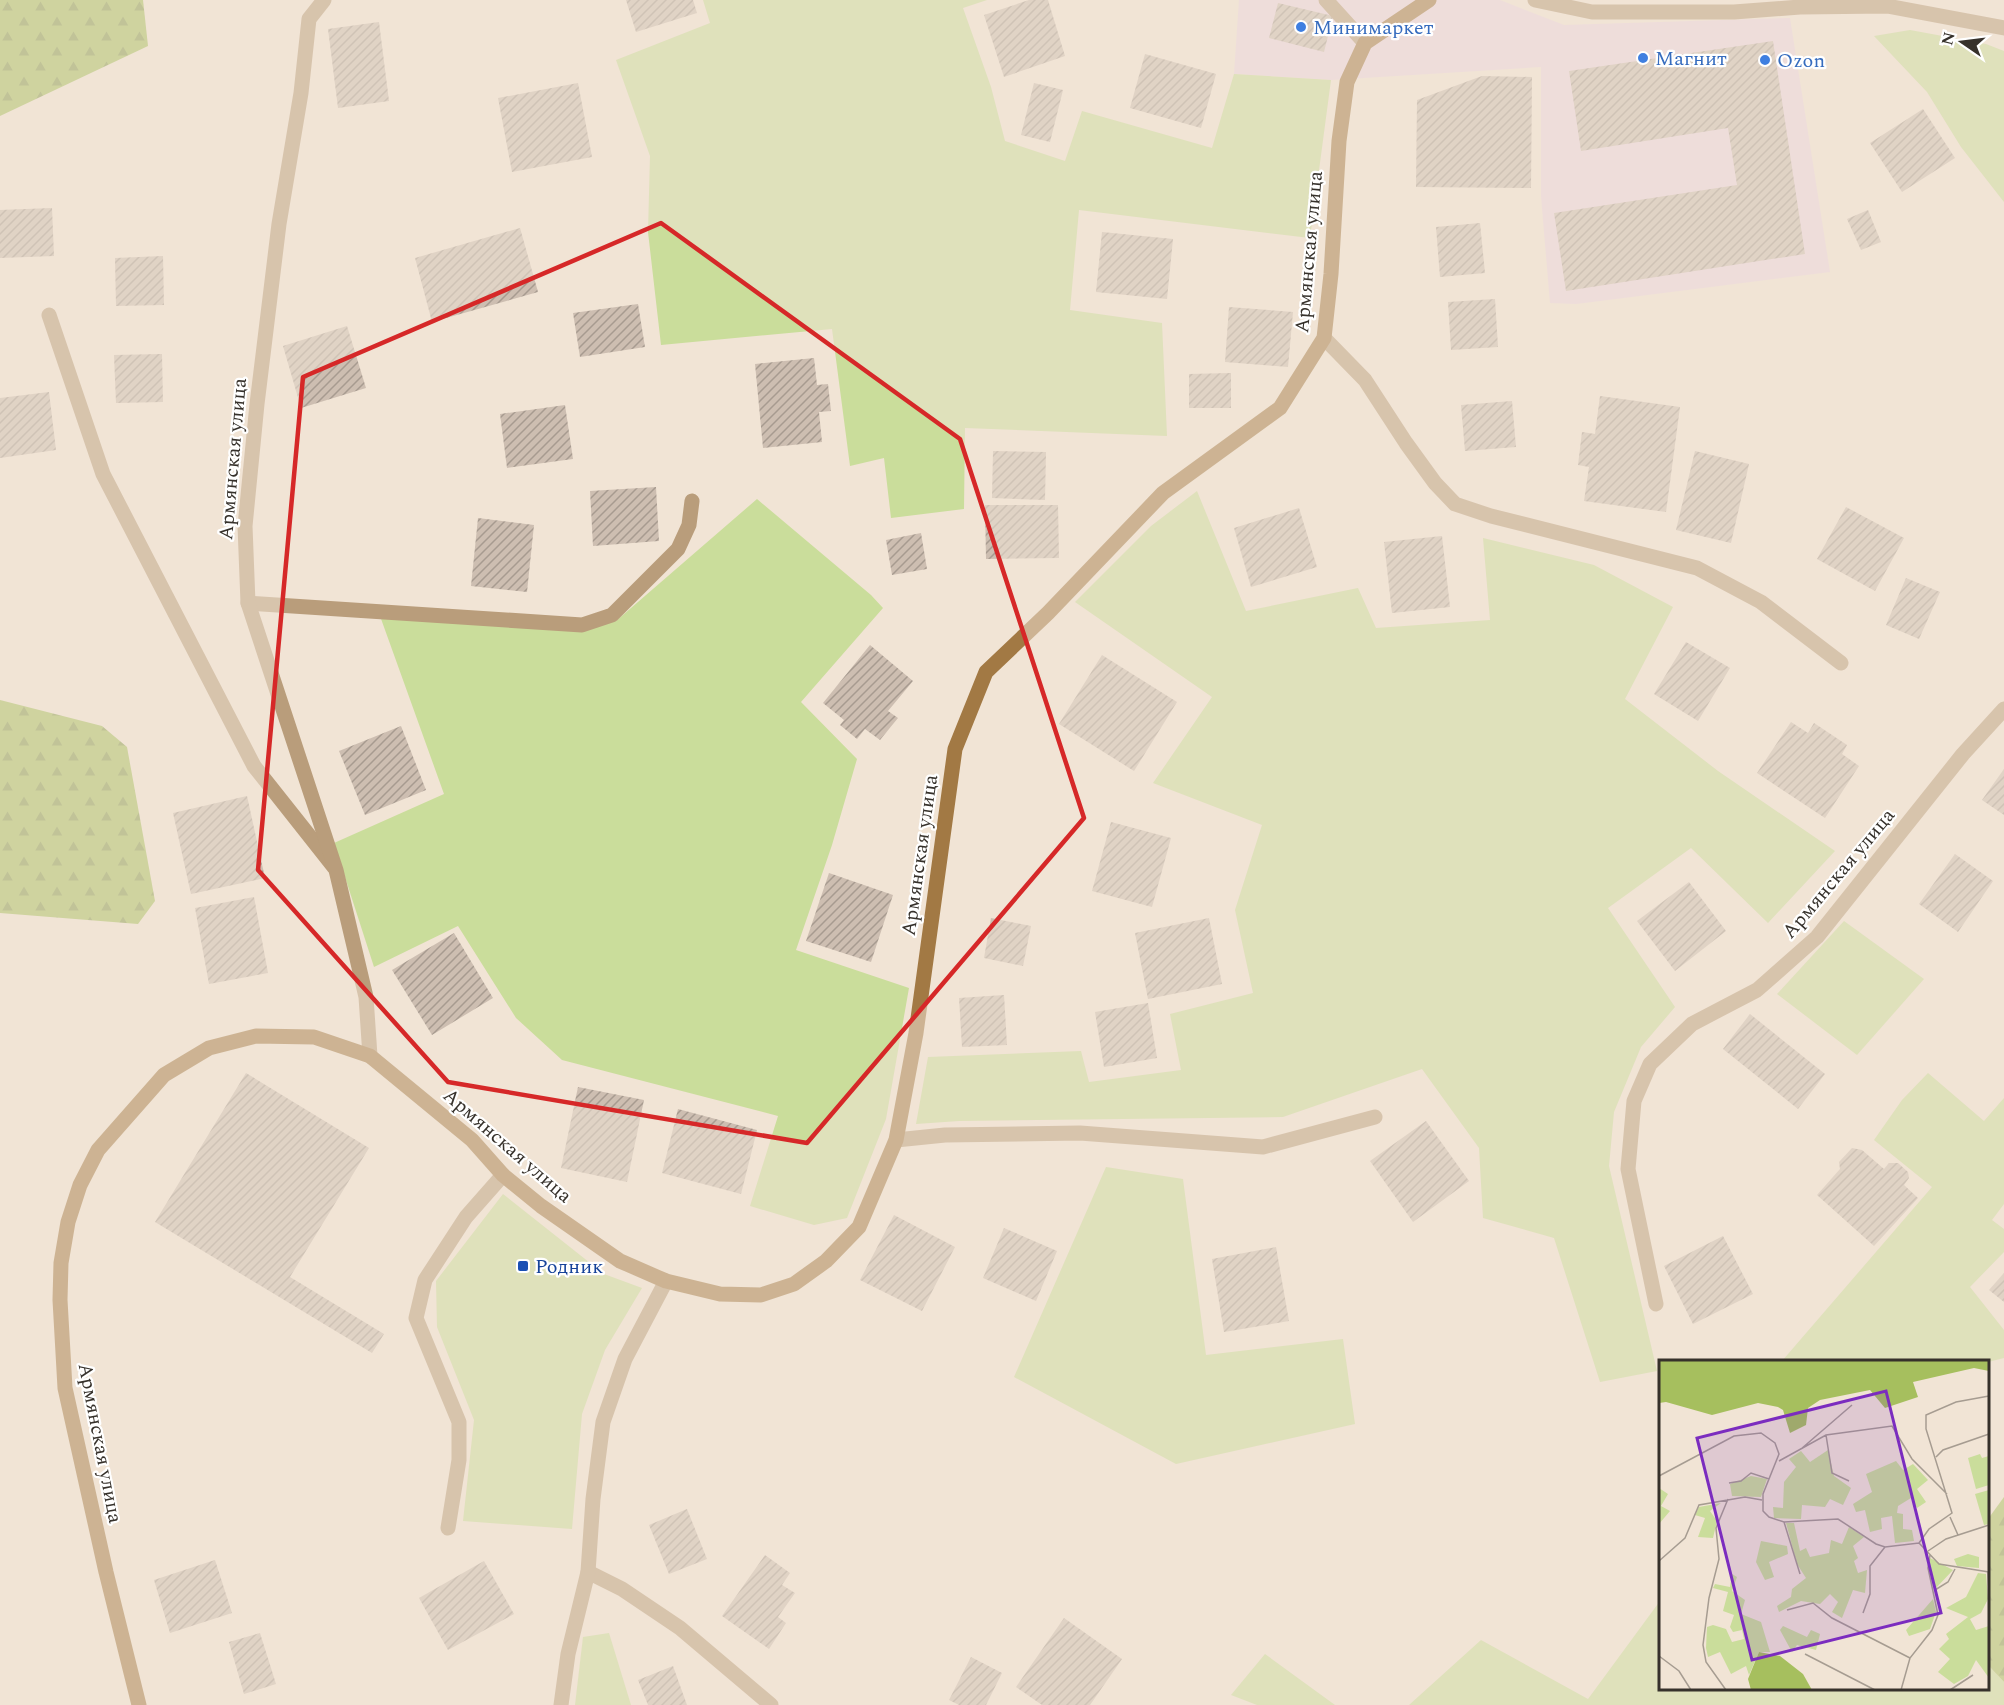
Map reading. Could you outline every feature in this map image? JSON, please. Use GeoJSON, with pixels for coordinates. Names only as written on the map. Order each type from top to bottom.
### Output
{"type":"FeatureCollection","features":[{"type":"Feature","properties":{"kind":"street","name":"Армянская улица"},"geometry":{"type":"LineString","coordinates":[[324,0],[309,19],[301,93],[278,236],[257,404],[245,526],[248,603],[336,870],[366,997],[370,1056]]}},
{"type":"Feature","properties":{"kind":"street"},"geometry":{"type":"LineString","coordinates":[[1326,0],[1365,43],[1430,0]]}},
{"type":"Feature","properties":{"kind":"street"},"geometry":{"type":"LineString","coordinates":[[1535,0],[1592,12],[1734,12],[1798,3],[1887,6],[2004,28]]}},
{"type":"Feature","properties":{"kind":"street","name":"Армянская улица"},"geometry":{"type":"LineString","coordinates":[[139,1705],[106,1572],[65,1388],[60,1300],[61,1263],[68,1222],[81,1185],[98,1150],[164,1075],[209,1048],[256,1036],[314,1037],[370,1056],[472,1140],[503,1175],[541,1206],[620,1261],[666,1281],[720,1294],[760,1295],[794,1284],[826,1261],[859,1227],[896,1140],[916,1033],[955,749],[986,672],[1048,613],[1163,492],[1280,408],[1324,338],[1331,274],[1339,141],[1347,82],[1365,43]]}},
{"type":"Feature","properties":{"kind":"street"},"geometry":{"type":"LineString","coordinates":[[49,315],[104,474],[254,766],[336,870]]}},
{"type":"Feature","properties":{"kind":"street"},"geometry":{"type":"LineString","coordinates":[[1324,338],[1365,380],[1417,459],[1455,504],[1491,516],[1697,568],[1761,602],[1841,663]]}},
{"type":"Feature","properties":{"kind":"street"},"geometry":{"type":"LineString","coordinates":[[248,603],[582,625],[612,615],[678,549],[689,525],[692,501]]}},
{"type":"Feature","properties":{"kind":"street","name":"Армянская улица"},"geometry":{"type":"LineString","coordinates":[[1656,1305],[1628,1169],[1634,1101],[1650,1064],[1692,1024],[1757,990],[1817,937],[1963,754],[2004,709]]}},
{"type":"Feature","properties":{"kind":"street"},"geometry":{"type":"LineString","coordinates":[[896,1140],[945,1135],[1080,1132],[1263,1147],[1375,1117]]}},
{"type":"Feature","properties":{"kind":"street"},"geometry":{"type":"LineString","coordinates":[[448,1528],[459,1460],[459,1422],[416,1318],[425,1280],[466,1217],[503,1175]]}},
{"type":"Feature","properties":{"kind":"street"},"geometry":{"type":"LineString","coordinates":[[561,1705],[568,1653],[588,1572],[593,1499],[603,1422],[626,1359],[666,1281]]}},
{"type":"Feature","properties":{"kind":"street"},"geometry":{"type":"LineString","coordinates":[[588,1572],[622,1589],[680,1628],[771,1705]]}},
{"type":"Feature","properties":{"kind":"highlighted area"},"geometry":{"type":"Polygon","coordinates":[[[661,223],[960,439],[1084,818],[807,1143],[448,1082],[258,870],[303,377],[661,223]]]}},
{"type":"Feature","properties":{"kind":"shaded area"},"geometry":{"type":"Polygon","coordinates":[[[1239,0],[1500,0],[1564,25],[1790,18],[1830,272],[1576,304],[1550,303],[1541,196],[1541,67],[1331,80],[1234,74],[1239,0]]]}},
{"type":"Feature","properties":{"kind":"green space"},"geometry":{"type":"Polygon","coordinates":[[[0,0],[143,0],[148,46],[0,116],[0,0]]]}},
{"type":"Feature","properties":{"kind":"green space"},"geometry":{"type":"Polygon","coordinates":[[[703,0],[987,0],[963,8],[991,87],[1005,141],[1065,161],[1082,111],[1212,148],[1234,74],[1331,80],[1310,238],[1079,210],[1070,310],[1162,323],[1167,436],[965,428],[964,509],[891,518],[884,458],[850,466],[832,329],[661,345],[648,232],[650,156],[616,60],[710,23],[703,0]]]}},
{"type":"Feature","properties":{"kind":"green space"},"geometry":{"type":"Polygon","coordinates":[[[1910,30],[1986,44],[2004,51],[2004,202],[1961,147],[1927,92],[1874,36],[1910,30]]]}},
{"type":"Feature","properties":{"kind":"green space"},"geometry":{"type":"Polygon","coordinates":[[[1197,491],[1246,611],[1358,588],[1376,628],[1490,620],[1483,538],[1594,565],[1673,607],[1625,699],[1718,771],[1835,851],[1768,923],[1691,848],[1608,908],[1675,1007],[1641,1047],[1614,1112],[1609,1166],[1657,1371],[1600,1382],[1554,1238],[1483,1218],[1479,1148],[1422,1069],[1283,1117],[959,1121],[916,1124],[928,1057],[1081,1051],[1089,1082],[1181,1070],[1170,1014],[1253,993],[1235,910],[1262,825],[1153,783],[1212,697],[1075,602],[1151,526],[1197,491]]]}},
{"type":"Feature","properties":{"kind":"green space"},"geometry":{"type":"Polygon","coordinates":[[[757,499],[871,595],[883,608],[801,702],[857,759],[832,845],[796,950],[909,988],[886,1119],[847,1218],[814,1225],[750,1206],[778,1116],[562,1060],[516,1018],[458,926],[374,967],[334,843],[444,794],[380,616],[575,627],[616,621],[757,499]]]}},
{"type":"Feature","properties":{"kind":"green space"},"geometry":{"type":"Polygon","coordinates":[[[0,700],[102,726],[127,747],[155,901],[138,924],[0,913],[0,700]]]}},
{"type":"Feature","properties":{"kind":"green space"},"geometry":{"type":"Polygon","coordinates":[[[1844,921],[1924,979],[1857,1055],[1777,994],[1844,921]]]}},
{"type":"Feature","properties":{"kind":"green space"},"geometry":{"type":"Polygon","coordinates":[[[1928,1073],[1984,1121],[2004,1098],[2004,1204],[1992,1220],[2004,1229],[2004,1252],[1970,1287],[2004,1330],[2004,1358],[1989,1362],[1783,1360],[1932,1187],[1874,1140],[1902,1100],[1928,1073]]]}},
{"type":"Feature","properties":{"kind":"green space"},"geometry":{"type":"Polygon","coordinates":[[[1106,1167],[1183,1179],[1206,1355],[1343,1339],[1355,1424],[1176,1464],[1014,1377],[1106,1167]]]}},
{"type":"Feature","properties":{"kind":"green space"},"geometry":{"type":"Polygon","coordinates":[[[503,1194],[604,1274],[642,1288],[605,1350],[582,1414],[572,1529],[463,1521],[474,1420],[437,1327],[436,1281],[503,1194]]]}},
{"type":"Feature","properties":{"kind":"green space"},"geometry":{"type":"Polygon","coordinates":[[[2004,1497],[2004,1682],[1989,1666],[1989,1518],[2004,1497]]]}},
{"type":"Feature","properties":{"kind":"green space"},"geometry":{"type":"Polygon","coordinates":[[[1659,1602],[1659,1690],[1989,1690],[1989,1666],[2004,1682],[2004,1705],[1409,1705],[1481,1640],[1588,1699],[1659,1602]]]}},
{"type":"Feature","properties":{"kind":"green space"},"geometry":{"type":"Polygon","coordinates":[[[609,1633],[631,1705],[575,1705],[583,1637],[609,1633]]]}},
{"type":"Feature","properties":{"kind":"green space"},"geometry":{"type":"Polygon","coordinates":[[[1265,1654],[1335,1705],[1257,1705],[1231,1695],[1265,1654]]]}},
{"type":"Feature","properties":{"kind":"building"},"geometry":{"type":"Polygon","coordinates":[[[626,0],[693,0],[697,13],[636,32],[626,0]]]}},
{"type":"Feature","properties":{"kind":"building"},"geometry":{"type":"Polygon","coordinates":[[[1029,0],[1048,0],[1065,56],[1004,77],[984,15],[1029,0]]]}},
{"type":"Feature","properties":{"kind":"building","name":"Минимаркет"},"geometry":{"type":"Polygon","coordinates":[[[1278,3],[1333,16],[1324,52],[1269,38],[1278,3]]]}},
{"type":"Feature","properties":{"kind":"building"},"geometry":{"type":"Polygon","coordinates":[[[379,22],[389,101],[338,108],[328,29],[379,22]]]}},
{"type":"Feature","properties":{"kind":"building"},"geometry":{"type":"Polygon","coordinates":[[[1773,41],[1805,254],[1566,291],[1554,213],[1737,185],[1728,128],[1581,151],[1569,71],[1773,41]]]}},
{"type":"Feature","properties":{"kind":"building"},"geometry":{"type":"Polygon","coordinates":[[[1145,54],[1216,74],[1201,128],[1130,108],[1145,54]]]}},
{"type":"Feature","properties":{"kind":"building"},"geometry":{"type":"Polygon","coordinates":[[[1482,76],[1532,77],[1531,188],[1416,187],[1417,100],[1482,76]]]}},
{"type":"Feature","properties":{"kind":"building"},"geometry":{"type":"Polygon","coordinates":[[[578,83],[592,157],[512,172],[498,98],[578,83]]]}},
{"type":"Feature","properties":{"kind":"building"},"geometry":{"type":"Polygon","coordinates":[[[1034,83],[1063,90],[1050,142],[1021,135],[1034,83]]]}},
{"type":"Feature","properties":{"kind":"building"},"geometry":{"type":"Polygon","coordinates":[[[1923,109],[1955,158],[1902,192],[1870,143],[1923,109]]]}},
{"type":"Feature","properties":{"kind":"building"},"geometry":{"type":"Polygon","coordinates":[[[52,208],[54,256],[0,258],[0,210],[52,208]]]}},
{"type":"Feature","properties":{"kind":"building"},"geometry":{"type":"Polygon","coordinates":[[[1868,210],[1881,242],[1861,250],[1847,219],[1868,210]]]}},
{"type":"Feature","properties":{"kind":"building"},"geometry":{"type":"Polygon","coordinates":[[[1480,223],[1485,273],[1440,277],[1436,227],[1480,223]]]}},
{"type":"Feature","properties":{"kind":"building"},"geometry":{"type":"Polygon","coordinates":[[[520,228],[538,292],[432,322],[415,258],[520,228]]]}},
{"type":"Feature","properties":{"kind":"building"},"geometry":{"type":"Polygon","coordinates":[[[1102,232],[1173,239],[1167,299],[1096,292],[1102,232]]]}},
{"type":"Feature","properties":{"kind":"building"},"geometry":{"type":"Polygon","coordinates":[[[163,256],[164,305],[116,306],[115,258],[163,256]]]}},
{"type":"Feature","properties":{"kind":"building"},"geometry":{"type":"Polygon","coordinates":[[[1495,299],[1498,347],[1451,350],[1448,302],[1495,299]]]}},
{"type":"Feature","properties":{"kind":"building"},"geometry":{"type":"Polygon","coordinates":[[[638,304],[645,347],[580,357],[573,313],[638,304]]]}},
{"type":"Feature","properties":{"kind":"building"},"geometry":{"type":"Polygon","coordinates":[[[1229,307],[1293,312],[1288,367],[1225,362],[1229,307]]]}},
{"type":"Feature","properties":{"kind":"building"},"geometry":{"type":"Polygon","coordinates":[[[347,326],[366,388],[301,408],[283,346],[347,326]]]}},
{"type":"Feature","properties":{"kind":"building"},"geometry":{"type":"Polygon","coordinates":[[[162,354],[163,402],[116,403],[114,355],[162,354]]]}},
{"type":"Feature","properties":{"kind":"building"},"geometry":{"type":"Polygon","coordinates":[[[814,358],[817,385],[828,384],[831,411],[819,412],[822,442],[763,448],[755,364],[814,358]]]}},
{"type":"Feature","properties":{"kind":"building"},"geometry":{"type":"Polygon","coordinates":[[[1231,373],[1231,408],[1189,408],[1189,374],[1231,373]]]}},
{"type":"Feature","properties":{"kind":"building"},"geometry":{"type":"Polygon","coordinates":[[[49,392],[56,450],[0,458],[0,398],[49,392]]]}},
{"type":"Feature","properties":{"kind":"building"},"geometry":{"type":"Polygon","coordinates":[[[1600,396],[1680,407],[1666,512],[1584,501],[1589,467],[1578,465],[1582,432],[1595,434],[1600,396]]]}},
{"type":"Feature","properties":{"kind":"building"},"geometry":{"type":"Polygon","coordinates":[[[1512,401],[1516,447],[1465,451],[1461,405],[1512,401]]]}},
{"type":"Feature","properties":{"kind":"building"},"geometry":{"type":"Polygon","coordinates":[[[565,405],[573,459],[507,468],[500,414],[565,405]]]}},
{"type":"Feature","properties":{"kind":"building"},"geometry":{"type":"Polygon","coordinates":[[[993,451],[1046,452],[1045,500],[992,498],[993,451]]]}},
{"type":"Feature","properties":{"kind":"building"},"geometry":{"type":"Polygon","coordinates":[[[1695,451],[1749,464],[1731,543],[1676,530],[1695,451]]]}},
{"type":"Feature","properties":{"kind":"building"},"geometry":{"type":"Polygon","coordinates":[[[656,487],[659,541],[593,546],[590,491],[656,487]]]}},
{"type":"Feature","properties":{"kind":"building"},"geometry":{"type":"Polygon","coordinates":[[[985,505],[1058,505],[1059,558],[986,559],[985,505]]]}},
{"type":"Feature","properties":{"kind":"building"},"geometry":{"type":"Polygon","coordinates":[[[1846,507],[1904,538],[1875,591],[1817,559],[1846,507]]]}},
{"type":"Feature","properties":{"kind":"building"},"geometry":{"type":"Polygon","coordinates":[[[1299,508],[1317,567],[1251,587],[1234,528],[1299,508]]]}},
{"type":"Feature","properties":{"kind":"building"},"geometry":{"type":"Polygon","coordinates":[[[478,518],[534,525],[527,592],[471,586],[478,518]]]}},
{"type":"Feature","properties":{"kind":"building"},"geometry":{"type":"Polygon","coordinates":[[[921,533],[927,569],[892,575],[886,540],[921,533]]]}},
{"type":"Feature","properties":{"kind":"building"},"geometry":{"type":"Polygon","coordinates":[[[1442,536],[1450,607],[1392,613],[1384,542],[1442,536]]]}},
{"type":"Feature","properties":{"kind":"building"},"geometry":{"type":"Polygon","coordinates":[[[1906,578],[1940,592],[1919,639],[1886,625],[1906,578]]]}},
{"type":"Feature","properties":{"kind":"building"},"geometry":{"type":"Polygon","coordinates":[[[1686,642],[1730,668],[1698,721],[1654,694],[1686,642]]]}},
{"type":"Feature","properties":{"kind":"building"},"geometry":{"type":"Polygon","coordinates":[[[870,645],[913,681],[888,711],[898,718],[880,740],[865,729],[857,739],[840,725],[844,720],[823,703],[870,645]]]}},
{"type":"Feature","properties":{"kind":"building"},"geometry":{"type":"Polygon","coordinates":[[[1102,655],[1177,702],[1134,771],[1059,724],[1102,655]]]}},
{"type":"Feature","properties":{"kind":"building"},"geometry":{"type":"Polygon","coordinates":[[[1791,722],[1808,733],[1814,723],[1847,745],[1842,754],[1859,766],[1825,818],[1757,773],[1791,722]]]}},
{"type":"Feature","properties":{"kind":"building"},"geometry":{"type":"Polygon","coordinates":[[[401,726],[426,790],[365,815],[339,751],[401,726]]]}},
{"type":"Feature","properties":{"kind":"building"},"geometry":{"type":"Polygon","coordinates":[[[2004,769],[2004,815],[1982,800],[2004,769]]]}},
{"type":"Feature","properties":{"kind":"building"},"geometry":{"type":"Polygon","coordinates":[[[247,796],[265,878],[191,894],[173,813],[247,796]]]}},
{"type":"Feature","properties":{"kind":"building"},"geometry":{"type":"Polygon","coordinates":[[[1111,822],[1171,838],[1152,907],[1092,891],[1111,822]]]}},
{"type":"Feature","properties":{"kind":"building"},"geometry":{"type":"Polygon","coordinates":[[[1955,854],[1993,881],[1958,932],[1919,904],[1955,854]]]}},
{"type":"Feature","properties":{"kind":"building"},"geometry":{"type":"Polygon","coordinates":[[[829,873],[893,895],[871,962],[806,941],[829,873]]]}},
{"type":"Feature","properties":{"kind":"building"},"geometry":{"type":"Polygon","coordinates":[[[1689,882],[1726,931],[1675,971],[1637,921],[1689,882]]]}},
{"type":"Feature","properties":{"kind":"building"},"geometry":{"type":"Polygon","coordinates":[[[254,897],[268,973],[209,984],[195,908],[254,897]]]}},
{"type":"Feature","properties":{"kind":"building"},"geometry":{"type":"Polygon","coordinates":[[[991,918],[1031,926],[1023,966],[984,958],[991,918]]]}},
{"type":"Feature","properties":{"kind":"building"},"geometry":{"type":"Polygon","coordinates":[[[1209,918],[1222,984],[1148,999],[1135,933],[1209,918]]]}},
{"type":"Feature","properties":{"kind":"building"},"geometry":{"type":"Polygon","coordinates":[[[454,933],[493,998],[432,1035],[392,970],[454,933]]]}},
{"type":"Feature","properties":{"kind":"building"},"geometry":{"type":"Polygon","coordinates":[[[1004,995],[1007,1045],[962,1047],[959,998],[1004,995]]]}},
{"type":"Feature","properties":{"kind":"building"},"geometry":{"type":"Polygon","coordinates":[[[1148,1003],[1157,1058],[1104,1067],[1095,1012],[1148,1003]]]}},
{"type":"Feature","properties":{"kind":"building"},"geometry":{"type":"Polygon","coordinates":[[[1750,1014],[1825,1074],[1798,1109],[1723,1049],[1750,1014]]]}},
{"type":"Feature","properties":{"kind":"building"},"geometry":{"type":"Polygon","coordinates":[[[246,1073],[369,1148],[290,1277],[384,1334],[372,1353],[155,1222],[246,1073]]]}},
{"type":"Feature","properties":{"kind":"building"},"geometry":{"type":"Polygon","coordinates":[[[578,1087],[644,1100],[627,1182],[561,1168],[578,1087]]]}},
{"type":"Feature","properties":{"kind":"building"},"geometry":{"type":"Polygon","coordinates":[[[678,1109],[757,1130],[741,1194],[662,1173],[678,1109]]]}},
{"type":"Feature","properties":{"kind":"building"},"geometry":{"type":"Polygon","coordinates":[[[1426,1121],[1469,1181],[1413,1222],[1370,1161],[1426,1121]]]}},
{"type":"Feature","properties":{"kind":"building"},"geometry":{"type":"Polygon","coordinates":[[[1852,1148],[1862,1150],[1884,1169],[1889,1163],[1898,1163],[1908,1172],[1909,1178],[1904,1185],[1918,1198],[1874,1246],[1817,1195],[1840,1169],[1839,1162],[1852,1148]]]}},
{"type":"Feature","properties":{"kind":"building"},"geometry":{"type":"Polygon","coordinates":[[[894,1215],[955,1247],[922,1311],[860,1280],[894,1215]]]}},
{"type":"Feature","properties":{"kind":"building"},"geometry":{"type":"Polygon","coordinates":[[[1004,1228],[1057,1251],[1036,1301],[983,1278],[1004,1228]]]}},
{"type":"Feature","properties":{"kind":"building"},"geometry":{"type":"Polygon","coordinates":[[[1723,1236],[1753,1294],[1693,1324],[1664,1266],[1723,1236]]]}},
{"type":"Feature","properties":{"kind":"building"},"geometry":{"type":"Polygon","coordinates":[[[1276,1247],[1289,1321],[1224,1332],[1212,1259],[1276,1247]]]}},
{"type":"Feature","properties":{"kind":"building"},"geometry":{"type":"Polygon","coordinates":[[[2004,1273],[2004,1302],[1989,1290],[2004,1273]]]}},
{"type":"Feature","properties":{"kind":"building"},"geometry":{"type":"Polygon","coordinates":[[[687,1509],[707,1559],[669,1574],[649,1525],[687,1509]]]}},
{"type":"Feature","properties":{"kind":"building"},"geometry":{"type":"Polygon","coordinates":[[[765,1555],[790,1573],[782,1585],[795,1593],[778,1617],[786,1623],[769,1649],[722,1616],[765,1555]]]}},
{"type":"Feature","properties":{"kind":"building"},"geometry":{"type":"Polygon","coordinates":[[[215,1560],[232,1613],[170,1633],[154,1580],[215,1560]]]}},
{"type":"Feature","properties":{"kind":"building"},"geometry":{"type":"Polygon","coordinates":[[[484,1561],[514,1614],[448,1650],[419,1598],[484,1561]]]}},
{"type":"Feature","properties":{"kind":"building"},"geometry":{"type":"Polygon","coordinates":[[[1064,1618],[1122,1659],[1090,1705],[1042,1705],[1016,1687],[1064,1618]]]}},
{"type":"Feature","properties":{"kind":"building"},"geometry":{"type":"Polygon","coordinates":[[[260,1633],[276,1684],[244,1694],[229,1642],[260,1633]]]}},
{"type":"Feature","properties":{"kind":"building"},"geometry":{"type":"Polygon","coordinates":[[[971,1657],[1002,1673],[986,1705],[959,1705],[949,1700],[971,1657]]]}},
{"type":"Feature","properties":{"kind":"building"},"geometry":{"type":"Polygon","coordinates":[[[673,1666],[687,1705],[648,1705],[638,1680],[673,1666]]]}},
{"type":"Feature","properties":{"kind":"place","name":"Минимаркет"},"geometry":{"type":"Point","coordinates":[1301,27]}},
{"type":"Feature","properties":{"kind":"place","name":"Магнит"},"geometry":{"type":"Point","coordinates":[1643,58]}},
{"type":"Feature","properties":{"kind":"place","name":"Ozon"},"geometry":{"type":"Point","coordinates":[1765,60]}},
{"type":"Feature","properties":{"kind":"place","name":"Родник"},"geometry":{"type":"Point","coordinates":[523,1266]}}]}
